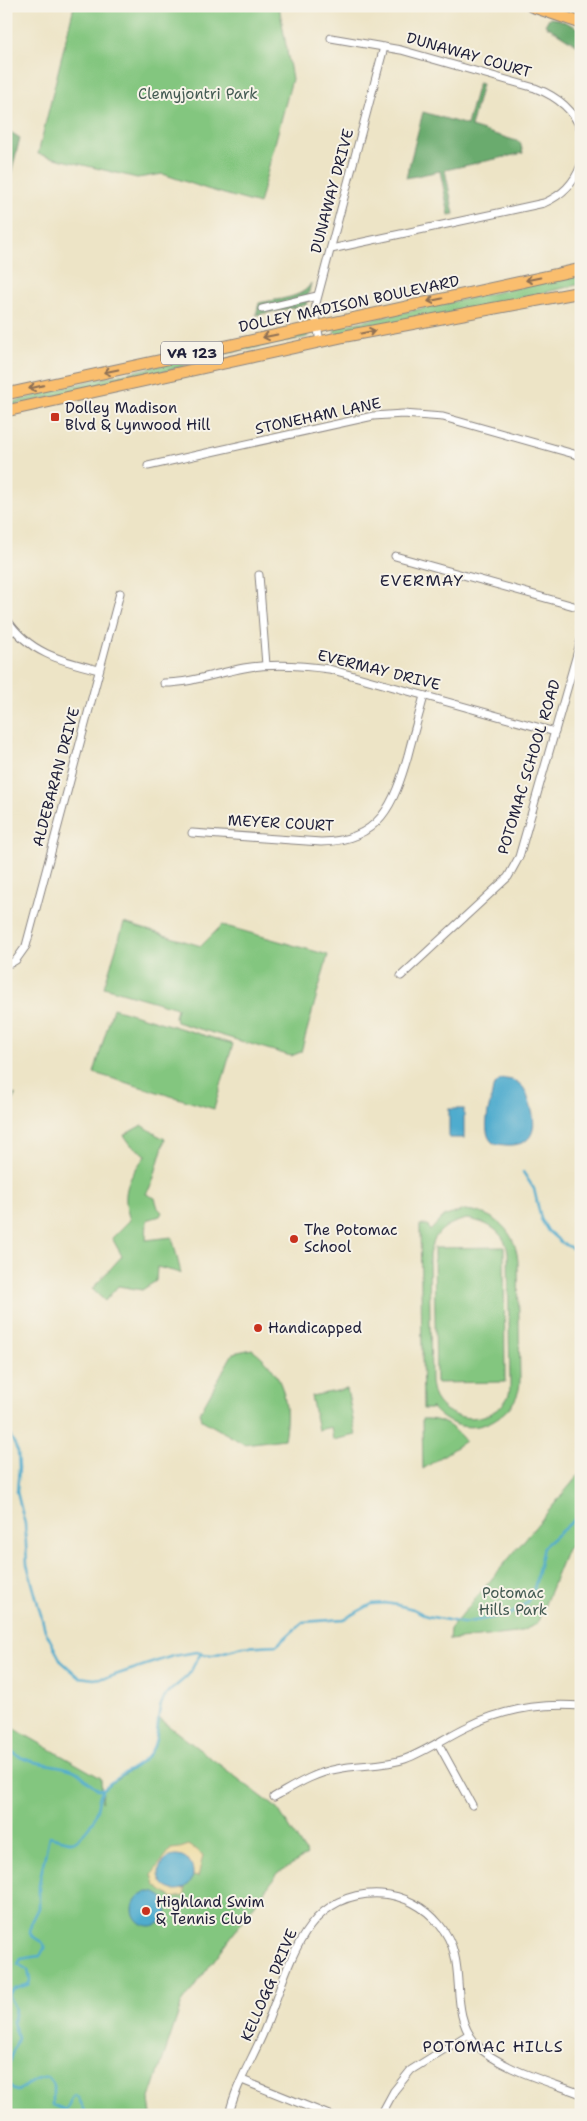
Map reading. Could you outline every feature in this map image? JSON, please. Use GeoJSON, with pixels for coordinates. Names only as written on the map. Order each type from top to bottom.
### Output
{"type":"FeatureCollection","features":[{"type":"Feature","properties":{"kind":"main road"},"geometry":{"type":"LineString","coordinates":[[531,6],[581,23]]}},
{"type":"Feature","properties":{"kind":"main road","name":"DOLLEY MADISON BOULEVARD"},"geometry":{"type":"LineString","coordinates":[[6,394],[581,269]]}},
{"type":"Feature","properties":{"kind":"main road","name":"DOLLEY MADISON BOULEVARD"},"geometry":{"type":"LineString","coordinates":[[6,411],[320,342],[581,292]]}},
{"type":"Feature","properties":{"kind":"street","name":"DUNAWAY COURT"},"geometry":{"type":"LineString","coordinates":[[331,38],[384,47],[442,61],[544,91],[566,106],[573,114],[581,130]]}},
{"type":"Feature","properties":{"kind":"street","name":"DUNAWAY DRIVE"},"geometry":{"type":"LineString","coordinates":[[320,342],[314,312],[317,296],[384,47]]}},
{"type":"Feature","properties":{"kind":"street"},"geometry":{"type":"LineString","coordinates":[[331,249],[544,203],[554,198],[570,185],[581,165]]}},
{"type":"Feature","properties":{"kind":"street"},"geometry":{"type":"LineString","coordinates":[[262,309],[317,296]]}},
{"type":"Feature","properties":{"kind":"street","name":"STONEHAM LANE"},"geometry":{"type":"LineString","coordinates":[[148,466],[373,416],[403,414],[443,418],[581,456]]}},
{"type":"Feature","properties":{"kind":"street"},"geometry":{"type":"LineString","coordinates":[[395,556],[581,608]]}},
{"type":"Feature","properties":{"kind":"street"},"geometry":{"type":"LineString","coordinates":[[259,575],[266,665]]}},
{"type":"Feature","properties":{"kind":"street","name":"ALDEBARAN DRIVE"},"geometry":{"type":"LineString","coordinates":[[10,963],[16,960],[26,946],[120,593]]}},
{"type":"Feature","properties":{"kind":"street"},"geometry":{"type":"LineString","coordinates":[[6,618],[24,640],[46,655],[99,670]]}},
{"type":"Feature","properties":{"kind":"street"},"geometry":{"type":"LineString","coordinates":[[6,636],[14,630]]}},
{"type":"Feature","properties":{"kind":"street","name":"POTOMAC SCHOOL ROAD"},"geometry":{"type":"LineString","coordinates":[[401,976],[508,877],[519,857],[581,640]]}},
{"type":"Feature","properties":{"kind":"street","name":"EVERMAY DRIVE"},"geometry":{"type":"LineString","coordinates":[[164,683],[193,681],[223,672],[266,665],[329,669],[555,732]]}},
{"type":"Feature","properties":{"kind":"street","name":"MEYER COURT"},"geometry":{"type":"LineString","coordinates":[[192,832],[330,841],[342,840],[365,830],[384,814],[398,791],[424,696]]}},
{"type":"Feature","properties":{"kind":"street"},"geometry":{"type":"LineString","coordinates":[[274,1797],[307,1778],[323,1772],[338,1768],[391,1764],[420,1753],[469,1726],[507,1712],[547,1705],[581,1706]]}},
{"type":"Feature","properties":{"kind":"street"},"geometry":{"type":"LineString","coordinates":[[438,1743],[472,1805]]}},
{"type":"Feature","properties":{"kind":"street","name":"KELLOGG DRIVE"},"geometry":{"type":"LineString","coordinates":[[229,2115],[303,1933],[320,1914],[331,1906],[356,1896],[373,1894],[398,1897],[421,1907],[440,1925],[453,1947],[457,1960],[460,2008],[469,2034],[484,2052],[494,2059],[581,2094]]}},
{"type":"Feature","properties":{"kind":"street"},"geometry":{"type":"LineString","coordinates":[[381,2115],[394,2091],[411,2070],[469,2034]]}},
{"type":"Feature","properties":{"kind":"street"},"geometry":{"type":"LineString","coordinates":[[242,2080],[329,2115]]}},
{"type":"Feature","properties":{"kind":"green space","name":"Clemyjontri Park"},"geometry":{"type":"Polygon","coordinates":[[[74,6],[279,6],[292,79],[259,204],[163,174],[137,178],[38,154],[74,6]]]}},
{"type":"Feature","properties":{"kind":"green space"},"geometry":{"type":"Polygon","coordinates":[[[549,18],[558,19],[581,29],[581,48],[545,25],[549,18]]]}},
{"type":"Feature","properties":{"kind":"green space"},"geometry":{"type":"Polygon","coordinates":[[[478,83],[482,84],[471,127],[520,142],[523,153],[445,170],[454,214],[449,215],[440,171],[406,178],[423,112],[467,125],[478,83]]]}},
{"type":"Feature","properties":{"kind":"green space"},"geometry":{"type":"Polygon","coordinates":[[[6,129],[20,138],[9,182],[6,180],[6,129]]]}},
{"type":"Feature","properties":{"kind":"green space"},"geometry":{"type":"Polygon","coordinates":[[[581,274],[581,284],[469,310],[338,334],[334,332],[336,327],[581,274]]]}},
{"type":"Feature","properties":{"kind":"green space"},"geometry":{"type":"Polygon","coordinates":[[[311,283],[306,305],[256,315],[259,303],[295,295],[302,292],[311,283]]]}},
{"type":"Feature","properties":{"kind":"green space"},"geometry":{"type":"Polygon","coordinates":[[[305,334],[308,335],[307,337],[210,357],[167,371],[6,407],[6,404],[89,381],[305,334]]]}},
{"type":"Feature","properties":{"kind":"green space"},"geometry":{"type":"Polygon","coordinates":[[[124,923],[201,946],[222,925],[328,955],[301,1052],[291,1056],[176,1022],[177,1008],[104,987],[124,923]]]}},
{"type":"Feature","properties":{"kind":"green space"},"geometry":{"type":"Polygon","coordinates":[[[113,1008],[233,1044],[214,1109],[94,1073],[113,1008]]]}},
{"type":"Feature","properties":{"kind":"green space"},"geometry":{"type":"Polygon","coordinates":[[[6,1092],[16,1095],[6,1117],[6,1092]]]}},
{"type":"Feature","properties":{"kind":"green space"},"geometry":{"type":"Polygon","coordinates":[[[142,1125],[165,1139],[152,1184],[146,1194],[155,1198],[158,1208],[162,1212],[160,1216],[147,1220],[146,1240],[172,1237],[181,1273],[157,1267],[156,1281],[142,1290],[118,1286],[105,1301],[92,1289],[122,1256],[112,1238],[130,1220],[127,1210],[126,1193],[135,1170],[146,1155],[131,1145],[124,1135],[142,1125]]]}},
{"type":"Feature","properties":{"kind":"green space"},"geometry":{"type":"Polygon","coordinates":[[[464,1210],[494,1219],[508,1232],[513,1241],[518,1262],[519,1391],[509,1408],[500,1416],[482,1425],[473,1427],[456,1424],[447,1420],[431,1407],[431,1409],[423,1409],[420,1225],[428,1225],[430,1231],[443,1217],[464,1210]],[[467,1219],[442,1230],[434,1240],[429,1255],[431,1383],[435,1398],[442,1407],[461,1417],[472,1418],[492,1412],[501,1406],[509,1395],[508,1253],[499,1233],[488,1225],[467,1219]]]}},
{"type":"Feature","properties":{"kind":"green space"},"geometry":{"type":"Polygon","coordinates":[[[504,1247],[505,1382],[436,1383],[434,1248],[504,1247]]]}},
{"type":"Feature","properties":{"kind":"green space"},"geometry":{"type":"Polygon","coordinates":[[[252,1349],[271,1367],[282,1389],[286,1413],[284,1439],[244,1444],[202,1420],[200,1412],[233,1353],[252,1349]]]}},
{"type":"Feature","properties":{"kind":"green space"},"geometry":{"type":"Polygon","coordinates":[[[347,1389],[356,1435],[333,1440],[331,1427],[318,1430],[311,1396],[347,1389]]]}},
{"type":"Feature","properties":{"kind":"green space"},"geometry":{"type":"Polygon","coordinates":[[[422,1419],[435,1420],[446,1424],[465,1441],[423,1469],[422,1419]]]}},
{"type":"Feature","properties":{"kind":"green space","name":"Potomac Hills Park"},"geometry":{"type":"Polygon","coordinates":[[[581,1472],[581,1538],[567,1549],[537,1624],[517,1633],[449,1640],[450,1629],[581,1472]]]}},
{"type":"Feature","properties":{"kind":"green space","name":"Highland Swim & Tennis Club"},"geometry":{"type":"Polygon","coordinates":[[[158,1718],[278,1809],[307,1855],[278,1873],[181,2005],[149,2101],[151,2115],[6,2115],[6,1724],[101,1778],[102,1802],[103,1789],[134,1768],[148,1755],[157,1736],[158,1718]]]}},
{"type":"Feature","properties":{"kind":"sand"},"geometry":{"type":"Polygon","coordinates":[[[189,1845],[203,1855],[198,1877],[193,1876],[188,1860],[182,1890],[185,1888],[185,1896],[172,1898],[155,1885],[152,1874],[171,1849],[189,1845]]]}},
{"type":"Feature","properties":{"kind":"water"},"geometry":{"type":"Polygon","coordinates":[[[504,1079],[520,1084],[528,1097],[533,1115],[534,1125],[532,1133],[523,1143],[515,1145],[493,1143],[487,1131],[487,1116],[493,1087],[500,1080],[504,1079]]]}},
{"type":"Feature","properties":{"kind":"water"},"geometry":{"type":"Polygon","coordinates":[[[449,1109],[464,1109],[464,1138],[449,1138],[449,1109]]]}},
{"type":"Feature","properties":{"kind":"water"},"geometry":{"type":"Polygon","coordinates":[[[176,1856],[188,1861],[193,1873],[188,1885],[176,1890],[164,1885],[159,1873],[164,1861],[176,1856]]]}},
{"type":"Feature","properties":{"kind":"water"},"geometry":{"type":"Polygon","coordinates":[[[150,1892],[162,1897],[167,1909],[162,1921],[150,1926],[138,1921],[133,1909],[138,1897],[150,1892]]]}},
{"type":"Feature","properties":{"kind":"waterway"},"geometry":{"type":"LineString","coordinates":[[523,1172],[534,1189],[541,1219],[548,1231],[562,1243],[581,1253]]}},
{"type":"Feature","properties":{"kind":"waterway"},"geometry":{"type":"LineString","coordinates":[[6,1361],[10,1372],[6,1405]]}},
{"type":"Feature","properties":{"kind":"waterway"},"geometry":{"type":"LineString","coordinates":[[6,1419],[8,1431],[18,1452],[17,1492],[25,1524],[27,1564],[45,1630],[61,1661],[79,1677],[94,1679],[109,1677],[173,1656],[197,1652],[202,1653]]}},
{"type":"Feature","properties":{"kind":"waterway"},"geometry":{"type":"LineString","coordinates":[[87,2115],[78,2097],[75,2095],[66,2110],[53,2105],[53,2083],[48,2077],[36,2080],[17,2091],[12,2089],[7,2076],[9,2063],[18,2038],[13,2022],[15,2008],[8,1995],[13,1990],[29,1984],[28,1970],[18,1964],[21,1959],[40,1956],[45,1947],[43,1943],[30,1933],[31,1924],[39,1908],[39,1884],[49,1836],[73,1842],[85,1832],[94,1819],[102,1791],[141,1762],[152,1750],[156,1739],[163,1700],[189,1674],[201,1654],[213,1655],[243,1647],[277,1645],[303,1622],[344,1619],[372,1604],[385,1603],[397,1605],[413,1609],[427,1616],[463,1623],[508,1615],[518,1610],[527,1602],[534,1590],[543,1547],[581,1514]]}},
{"type":"Feature","properties":{"kind":"waterway"},"geometry":{"type":"LineString","coordinates":[[6,1747],[14,1754],[31,1761],[73,1770],[98,1789],[103,1789]]}},
{"type":"Feature","properties":{"kind":"place","name":"Dolley Madison Blvd & Lynwood Hill"},"geometry":{"type":"Point","coordinates":[55,417]}},
{"type":"Feature","properties":{"kind":"place","name":"The Potomac School"},"geometry":{"type":"Point","coordinates":[294,1239]}},
{"type":"Feature","properties":{"kind":"place","name":"Handicapped"},"geometry":{"type":"Point","coordinates":[258,1328]}},
{"type":"Feature","properties":{"kind":"place","name":"Highland Swim & Tennis Club"},"geometry":{"type":"Point","coordinates":[146,1911]}},
{"type":"Feature","properties":{"kind":"district","name":"EVERMAY"},"geometry":{"type":"Point","coordinates":[422,580]}},
{"type":"Feature","properties":{"kind":"district","name":"POTOMAC HILLS"},"geometry":{"type":"Point","coordinates":[493,2046]}}]}
